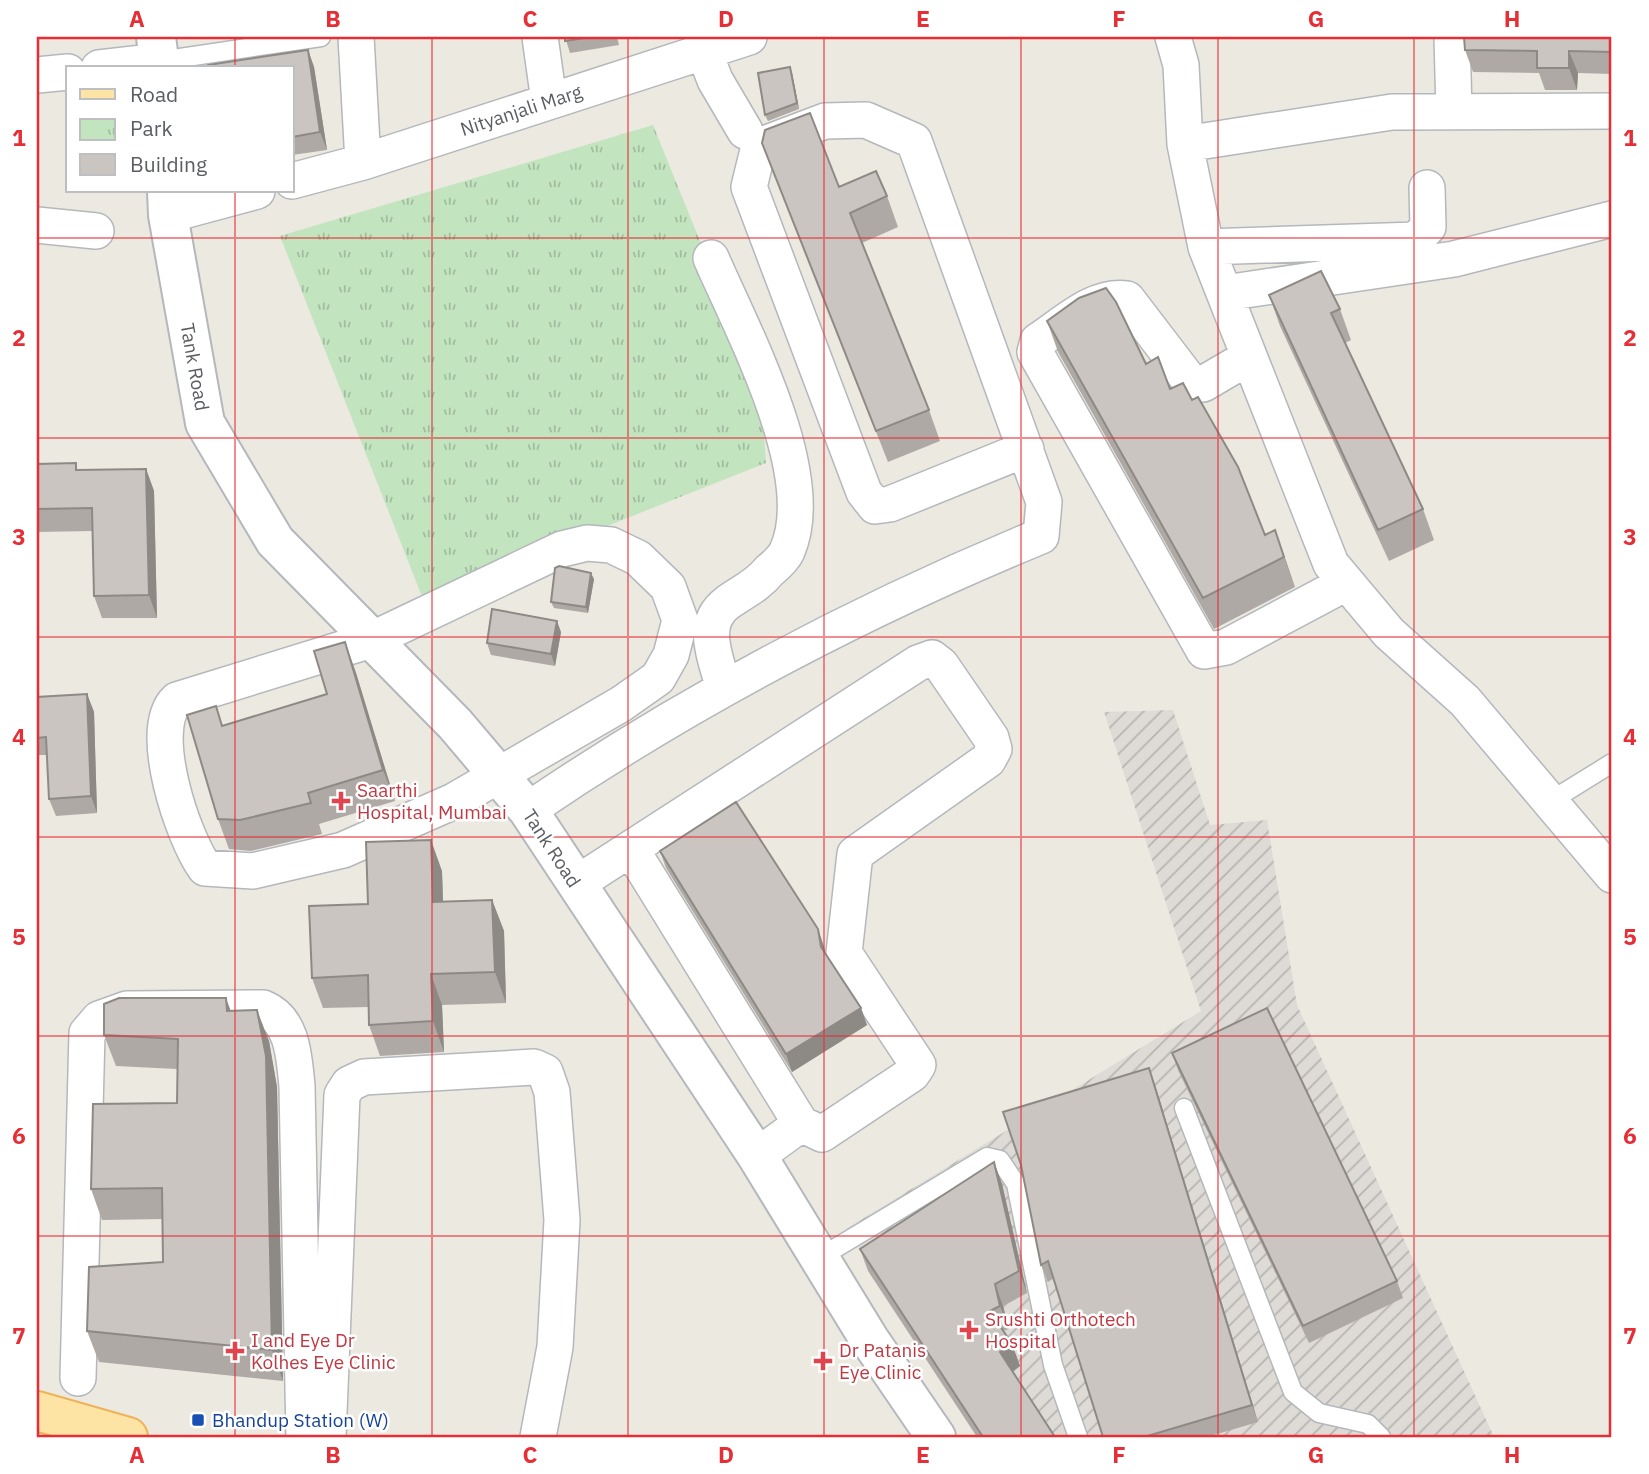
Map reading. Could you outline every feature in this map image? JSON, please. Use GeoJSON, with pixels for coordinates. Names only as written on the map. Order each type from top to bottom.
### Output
{"type":"FeatureCollection","features":[{"type":"Feature","properties":{"kind":"main road"},"geometry":{"type":"LineString","coordinates":[[37,1410],[128,1437]]}},
{"type":"Feature","properties":{"kind":"street"},"geometry":{"type":"LineString","coordinates":[[356,37],[363,162]]}},
{"type":"Feature","properties":{"kind":"street"},"geometry":{"type":"LineString","coordinates":[[540,37],[549,101]]}},
{"type":"Feature","properties":{"kind":"street","name":"Nityanjali Marg"},"geometry":{"type":"LineString","coordinates":[[294,180],[363,162],[549,101],[657,51],[704,51],[749,37]]}},
{"type":"Feature","properties":{"kind":"street"},"geometry":{"type":"LineString","coordinates":[[1173,37],[1181,65],[1185,144],[1206,247],[1331,564],[1390,634],[1465,701],[1612,875]]}},
{"type":"Feature","properties":{"kind":"street"},"geometry":{"type":"LineString","coordinates":[[1452,37],[1454,112]]}},
{"type":"Feature","properties":{"kind":"street"},"geometry":{"type":"LineString","coordinates":[[704,51],[715,80],[745,131]]}},
{"type":"Feature","properties":{"kind":"street"},"geometry":{"type":"LineString","coordinates":[[108,66],[159,55]]}},
{"type":"Feature","properties":{"kind":"street"},"geometry":{"type":"LineString","coordinates":[[37,75],[66,72]]}},
{"type":"Feature","properties":{"kind":"street"},"geometry":{"type":"LineString","coordinates":[[1185,144],[1392,112],[1612,111]]}},
{"type":"Feature","properties":{"kind":"street"},"geometry":{"type":"LineString","coordinates":[[528,810],[594,765],[723,686],[943,576],[1041,536],[1044,502],[1026,449],[914,141],[866,120],[825,121],[759,146],[749,187],[864,492],[875,506],[890,504],[1026,449]]}},
{"type":"Feature","properties":{"kind":"street"},"geometry":{"type":"LineString","coordinates":[[1206,247],[1416,240],[1428,227],[1427,188]]}},
{"type":"Feature","properties":{"kind":"street"},"geometry":{"type":"LineString","coordinates":[[168,203],[250,192]]}},
{"type":"Feature","properties":{"kind":"street","name":"Tank Road"},"geometry":{"type":"LineString","coordinates":[[168,203],[205,423],[275,541],[454,724],[528,810],[757,1156],[819,1258],[936,1437]]}},
{"type":"Feature","properties":{"kind":"street"},"geometry":{"type":"LineString","coordinates":[[1224,293],[1454,260],[1612,219]]}},
{"type":"Feature","properties":{"kind":"street"},"geometry":{"type":"LineString","coordinates":[[37,225],[96,231]]}},
{"type":"Feature","properties":{"kind":"street"},"geometry":{"type":"LineString","coordinates":[[711,258],[771,401],[790,455],[794,484],[793,520],[786,552],[759,583],[725,604],[712,620],[711,641],[723,686]]}},
{"type":"Feature","properties":{"kind":"street"},"geometry":{"type":"LineString","coordinates":[[1250,356],[1203,383],[1192,384],[1127,299],[1117,298],[1102,299],[1038,341],[1035,352],[1204,651],[1226,647],[1346,583]]}},
{"type":"Feature","properties":{"kind":"street"},"geometry":{"type":"LineString","coordinates":[[572,544],[611,545],[638,558],[668,587],[680,620],[671,655],[658,678],[621,704],[454,801],[343,850],[253,871],[205,868],[192,851],[174,797],[166,747],[169,708],[177,700],[372,640],[572,544]]}},
{"type":"Feature","properties":{"kind":"street"},"geometry":{"type":"LineString","coordinates":[[576,884],[918,663],[932,658],[941,665],[991,738],[994,749],[988,760],[855,854],[844,953],[918,1065],[912,1074],[822,1134],[801,1124],[631,849]]}},
{"type":"Feature","properties":{"kind":"street"},"geometry":{"type":"LineString","coordinates":[[78,1378],[87,1033],[99,1019],[127,1009],[262,1009],[276,1013],[285,1028],[293,1049],[297,1086],[304,1437]]}},
{"type":"Feature","properties":{"kind":"street"},"geometry":{"type":"LineString","coordinates":[[328,1437],[342,1095],[349,1084],[364,1077],[534,1068],[545,1072],[552,1092],[562,1220],[555,1347],[538,1437]]}},
{"type":"Feature","properties":{"kind":"street"},"geometry":{"type":"LineString","coordinates":[[757,1156],[801,1124]]}},
{"type":"Feature","properties":{"kind":"lane"},"geometry":{"type":"LineString","coordinates":[[159,55],[321,37]]}},
{"type":"Feature","properties":{"kind":"lane"},"geometry":{"type":"LineString","coordinates":[[1549,802],[1612,764]]}},
{"type":"Feature","properties":{"kind":"lane"},"geometry":{"type":"LineString","coordinates":[[1184,1108],[1293,1392],[1319,1413],[1368,1424],[1381,1437]]}},
{"type":"Feature","properties":{"kind":"lane"},"geometry":{"type":"LineString","coordinates":[[819,1258],[987,1157],[1000,1160],[1016,1184],[1053,1365],[1078,1437]]}},
{"type":"Feature","properties":{"kind":"shaded area"},"geometry":{"type":"Polygon","coordinates":[[[1173,710],[1210,825],[1267,820],[1297,1005],[1494,1437],[987,1437],[846,1229],[1201,1011],[1104,712],[1173,710]]]}},
{"type":"Feature","properties":{"kind":"green space"},"geometry":{"type":"Polygon","coordinates":[[[653,125],[761,392],[766,463],[423,599],[280,236],[653,125]]]}},
{"type":"Feature","properties":{"kind":"building"},"geometry":{"type":"Polygon","coordinates":[[[565,37],[591,37],[565,41],[565,37]]]}},
{"type":"Feature","properties":{"kind":"building"},"geometry":{"type":"Polygon","coordinates":[[[1464,37],[1612,37],[1612,52],[1569,51],[1569,68],[1537,68],[1537,51],[1465,50],[1464,37]]]}},
{"type":"Feature","properties":{"kind":"building"},"geometry":{"type":"Polygon","coordinates":[[[308,50],[320,132],[294,137],[294,66],[208,65],[308,50]]]}},
{"type":"Feature","properties":{"kind":"building"},"geometry":{"type":"Polygon","coordinates":[[[790,67],[797,103],[765,115],[758,73],[790,67]]]}},
{"type":"Feature","properties":{"kind":"building"},"geometry":{"type":"Polygon","coordinates":[[[810,113],[839,187],[876,171],[887,196],[850,213],[929,410],[876,431],[762,143],[765,130],[810,113]]]}},
{"type":"Feature","properties":{"kind":"building"},"geometry":{"type":"Polygon","coordinates":[[[1321,271],[1340,309],[1331,313],[1423,509],[1378,530],[1269,295],[1321,271]]]}},
{"type":"Feature","properties":{"kind":"building"},"geometry":{"type":"Polygon","coordinates":[[[1106,288],[1116,302],[1146,364],[1158,357],[1170,389],[1183,383],[1192,400],[1198,397],[1238,467],[1265,535],[1275,530],[1284,557],[1203,598],[1047,321],[1079,298],[1106,288]]]}},
{"type":"Feature","properties":{"kind":"building"},"geometry":{"type":"Polygon","coordinates":[[[76,463],[76,470],[146,469],[149,595],[94,596],[92,508],[37,509],[37,464],[76,463]]]}},
{"type":"Feature","properties":{"kind":"building"},"geometry":{"type":"Polygon","coordinates":[[[559,566],[591,573],[586,607],[551,602],[555,568],[559,566]]]}},
{"type":"Feature","properties":{"kind":"building"},"geometry":{"type":"Polygon","coordinates":[[[492,609],[557,621],[551,654],[487,643],[492,609]]]}},
{"type":"Feature","properties":{"kind":"building"},"geometry":{"type":"Polygon","coordinates":[[[345,642],[383,770],[308,793],[311,803],[240,820],[218,819],[187,715],[216,706],[222,726],[327,694],[314,651],[345,642]]]}},
{"type":"Feature","properties":{"kind":"building"},"geometry":{"type":"Polygon","coordinates":[[[87,694],[91,796],[49,799],[46,737],[37,738],[37,697],[87,694]]]}},
{"type":"Feature","properties":{"kind":"building"},"geometry":{"type":"Polygon","coordinates":[[[736,802],[818,929],[821,947],[861,1008],[786,1054],[660,851],[736,802]]]}},
{"type":"Feature","properties":{"kind":"building"},"geometry":{"type":"Polygon","coordinates":[[[431,840],[433,902],[492,900],[495,972],[431,974],[433,1021],[369,1025],[368,975],[312,978],[309,906],[368,904],[366,842],[431,840]]]}},
{"type":"Feature","properties":{"kind":"building"},"geometry":{"type":"Polygon","coordinates":[[[119,998],[226,998],[227,1011],[257,1010],[266,1056],[272,1350],[87,1331],[89,1267],[163,1262],[162,1188],[91,1189],[93,1104],[177,1103],[178,1039],[104,1035],[104,1004],[119,998]]]}},
{"type":"Feature","properties":{"kind":"building"},"geometry":{"type":"Polygon","coordinates":[[[1267,1008],[1397,1281],[1303,1326],[1172,1053],[1267,1008]]]}},
{"type":"Feature","properties":{"kind":"building"},"geometry":{"type":"Polygon","coordinates":[[[1149,1068],[1252,1405],[1144,1437],[1103,1437],[1048,1261],[1041,1265],[1021,1165],[1003,1112],[1149,1068]]]}},
{"type":"Feature","properties":{"kind":"building"},"geometry":{"type":"Polygon","coordinates":[[[994,1162],[1019,1271],[995,1284],[1000,1306],[990,1311],[1012,1344],[1000,1352],[1055,1437],[983,1437],[860,1249],[994,1162]]]}},
{"type":"Feature","properties":{"kind":"place","name":"Saarthi Hospital, Mumbai"},"geometry":{"type":"Point","coordinates":[341,801]}},
{"type":"Feature","properties":{"kind":"place","name":"Srushti Orthotech Hospital"},"geometry":{"type":"Point","coordinates":[969,1330]}},
{"type":"Feature","properties":{"kind":"place","name":"I and Eye Dr Kolhes Eye Clinic"},"geometry":{"type":"Point","coordinates":[235,1351]}},
{"type":"Feature","properties":{"kind":"place","name":"Dr Patanis Eye Clinic"},"geometry":{"type":"Point","coordinates":[823,1361]}},
{"type":"Feature","properties":{"kind":"place","name":"Bhandup Station (W)"},"geometry":{"type":"Point","coordinates":[198,1420]}}]}
